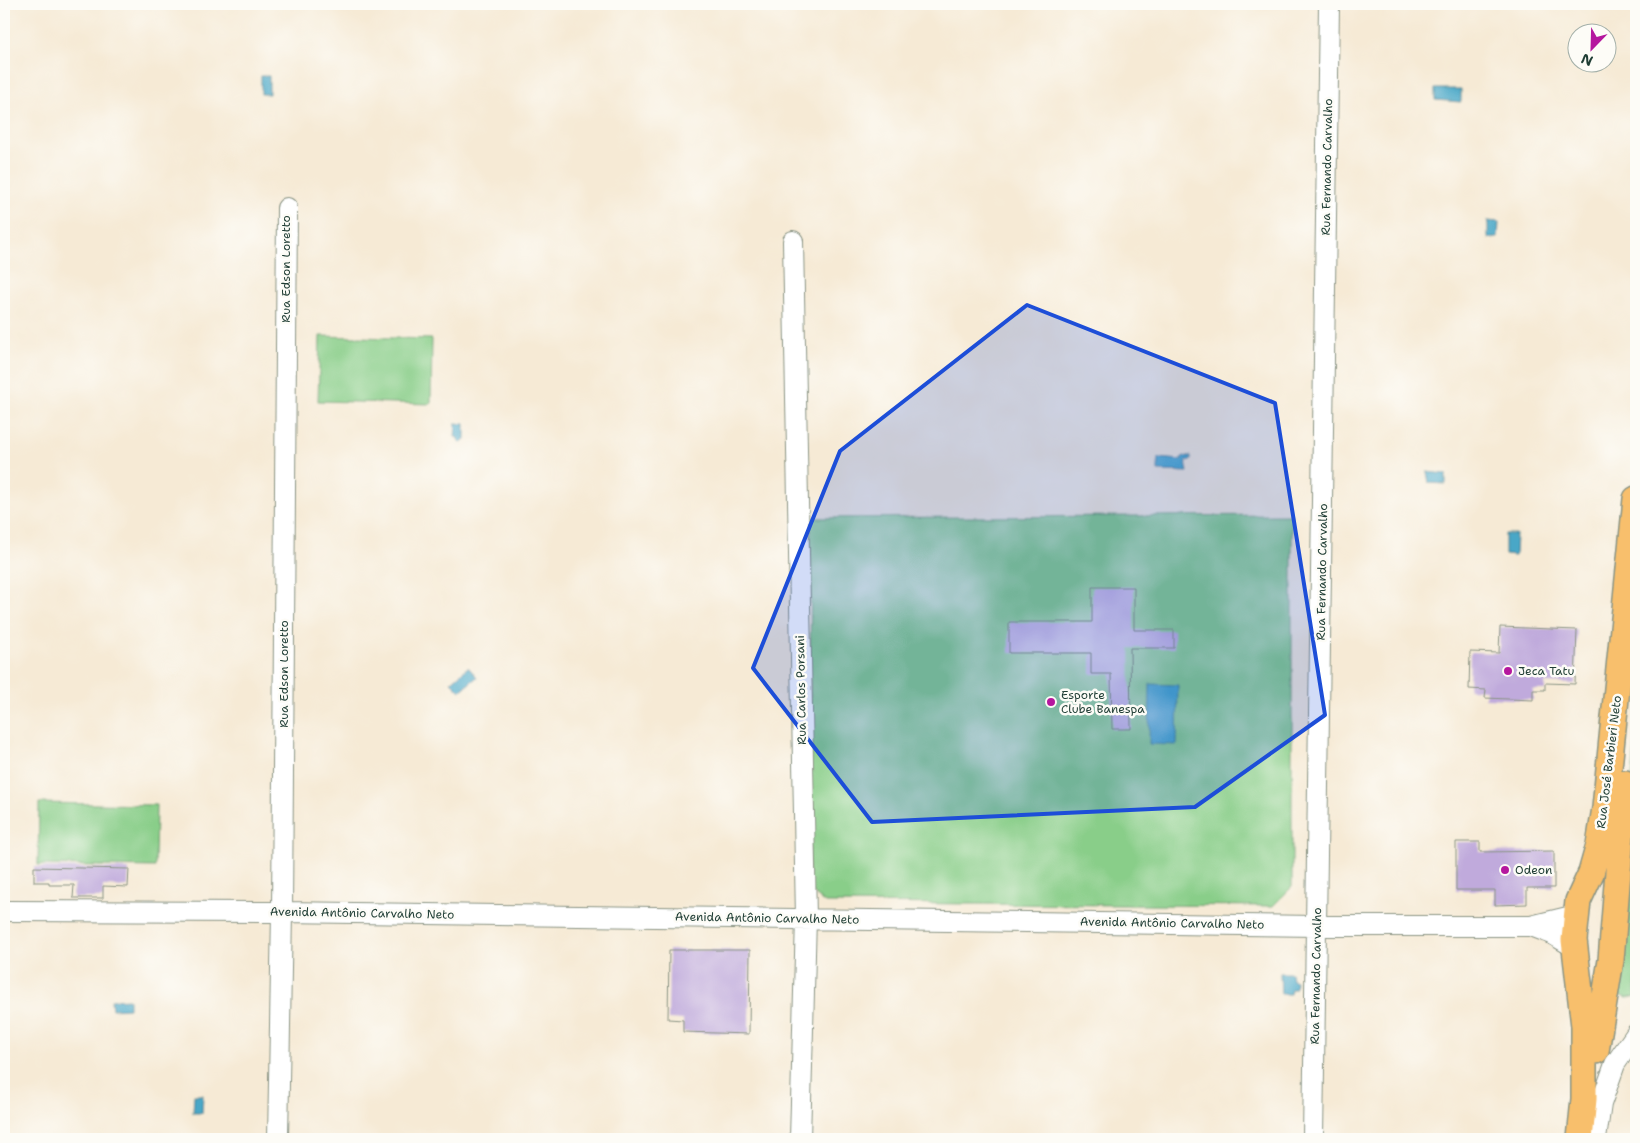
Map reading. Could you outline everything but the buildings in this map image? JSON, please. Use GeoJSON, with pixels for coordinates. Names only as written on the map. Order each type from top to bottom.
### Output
{"type":"FeatureCollection","features":[{"type":"Feature","properties":{"kind":"main road","name":"Rua José Barbieri Neto"},"geometry":{"type":"LineString","coordinates":[[1577,908],[1591,873],[1599,845],[1605,808],[1636,499]]}},
{"type":"Feature","properties":{"kind":"main road","name":"Rua José Barbieri Neto"},"geometry":{"type":"LineString","coordinates":[[1611,960],[1621,818],[1636,666]]}},
{"type":"Feature","properties":{"kind":"main road"},"geometry":{"type":"LineString","coordinates":[[1580,1139],[1584,1099],[1584,1026],[1575,952],[1577,908],[1590,898],[1616,903]]}},
{"type":"Feature","properties":{"kind":"main road"},"geometry":{"type":"LineString","coordinates":[[1575,952],[1595,961],[1611,960],[1591,1078],[1584,1099]]}},
{"type":"Feature","properties":{"kind":"street","name":"Rua Fernando Carvalho"},"geometry":{"type":"LineString","coordinates":[[1313,1139],[1329,4]]}},
{"type":"Feature","properties":{"kind":"street","name":"Rua Edson Loretto"},"geometry":{"type":"LineString","coordinates":[[278,1139],[282,912],[287,208]]}},
{"type":"Feature","properties":{"kind":"street","name":"Rua Carlos Porsani"},"geometry":{"type":"LineString","coordinates":[[793,241],[806,918],[800,1139]]}},
{"type":"Feature","properties":{"kind":"street"},"geometry":{"type":"LineString","coordinates":[[1531,926],[1577,908]]}},
{"type":"Feature","properties":{"kind":"street","name":"Avenida Antônio Carvalho Neto"},"geometry":{"type":"LineString","coordinates":[[4,911],[282,912],[1317,926],[1531,926]]}},
{"type":"Feature","properties":{"kind":"street"},"geometry":{"type":"LineString","coordinates":[[1531,926],[1552,934],[1575,952]]}},
{"type":"Feature","properties":{"kind":"street"},"geometry":{"type":"LineString","coordinates":[[1596,1139],[1601,1104],[1616,1064],[1636,1034]]}},
{"type":"Feature","properties":{"kind":"highlighted area"},"geometry":{"type":"Polygon","coordinates":[[[1027,305],[1275,403],[1325,715],[1195,807],[872,822],[753,668],[840,451],[1027,305]]]}},
{"type":"Feature","properties":{"kind":"green space"},"geometry":{"type":"Polygon","coordinates":[[[320,336],[432,339],[431,404],[318,401],[320,336]]]}},
{"type":"Feature","properties":{"kind":"green space","name":"Esporte Clube Banespa"},"geometry":{"type":"Polygon","coordinates":[[[1292,515],[1292,887],[1273,906],[825,903],[809,890],[811,518],[1292,515]]]}},
{"type":"Feature","properties":{"kind":"green space"},"geometry":{"type":"Polygon","coordinates":[[[1636,736],[1636,997],[1627,998],[1615,994],[1636,736]]]}},
{"type":"Feature","properties":{"kind":"green space"},"geometry":{"type":"Polygon","coordinates":[[[39,803],[156,805],[155,867],[38,865],[39,803]]]}},
{"type":"Feature","properties":{"kind":"water"},"geometry":{"type":"Polygon","coordinates":[[[261,76],[269,76],[269,94],[261,94],[261,76]]]}},
{"type":"Feature","properties":{"kind":"water"},"geometry":{"type":"Polygon","coordinates":[[[1435,89],[1461,89],[1461,102],[1435,100],[1435,89]]]}},
{"type":"Feature","properties":{"kind":"water"},"geometry":{"type":"Polygon","coordinates":[[[1488,221],[1499,222],[1498,238],[1488,238],[1488,221]]]}},
{"type":"Feature","properties":{"kind":"water"},"geometry":{"type":"Polygon","coordinates":[[[456,423],[465,424],[465,439],[460,443],[457,437],[455,437],[456,423]]]}},
{"type":"Feature","properties":{"kind":"water"},"geometry":{"type":"Polygon","coordinates":[[[1191,456],[1191,460],[1186,461],[1188,472],[1158,471],[1158,458],[1182,460],[1182,457],[1191,456]]]}},
{"type":"Feature","properties":{"kind":"water"},"geometry":{"type":"Polygon","coordinates":[[[1427,472],[1446,474],[1446,484],[1429,483],[1427,472]]]}},
{"type":"Feature","properties":{"kind":"water"},"geometry":{"type":"Polygon","coordinates":[[[1505,534],[1516,534],[1515,556],[1505,555],[1505,534]]]}},
{"type":"Feature","properties":{"kind":"water"},"geometry":{"type":"Polygon","coordinates":[[[468,667],[477,677],[460,691],[451,682],[468,667]]]}},
{"type":"Feature","properties":{"kind":"water"},"geometry":{"type":"Polygon","coordinates":[[[1150,684],[1178,685],[1177,745],[1149,744],[1150,684]]]}},
{"type":"Feature","properties":{"kind":"water"},"geometry":{"type":"Polygon","coordinates":[[[1280,973],[1291,973],[1292,980],[1296,981],[1295,989],[1291,989],[1290,994],[1281,994],[1280,973]]]}},
{"type":"Feature","properties":{"kind":"water"},"geometry":{"type":"Polygon","coordinates":[[[129,999],[129,1008],[112,1009],[111,1000],[129,999]]]}},
{"type":"Feature","properties":{"kind":"water"},"geometry":{"type":"Polygon","coordinates":[[[194,1095],[203,1095],[202,1113],[193,1113],[194,1095]]]}},
{"type":"Feature","properties":{"kind":"place","name":"Jeca Tatu"},"geometry":{"type":"Point","coordinates":[1508,671]}},
{"type":"Feature","properties":{"kind":"place","name":"Esporte Clube Banespa"},"geometry":{"type":"Point","coordinates":[1051,702]}},
{"type":"Feature","properties":{"kind":"place","name":"Odeon"},"geometry":{"type":"Point","coordinates":[1505,870]}}]}
